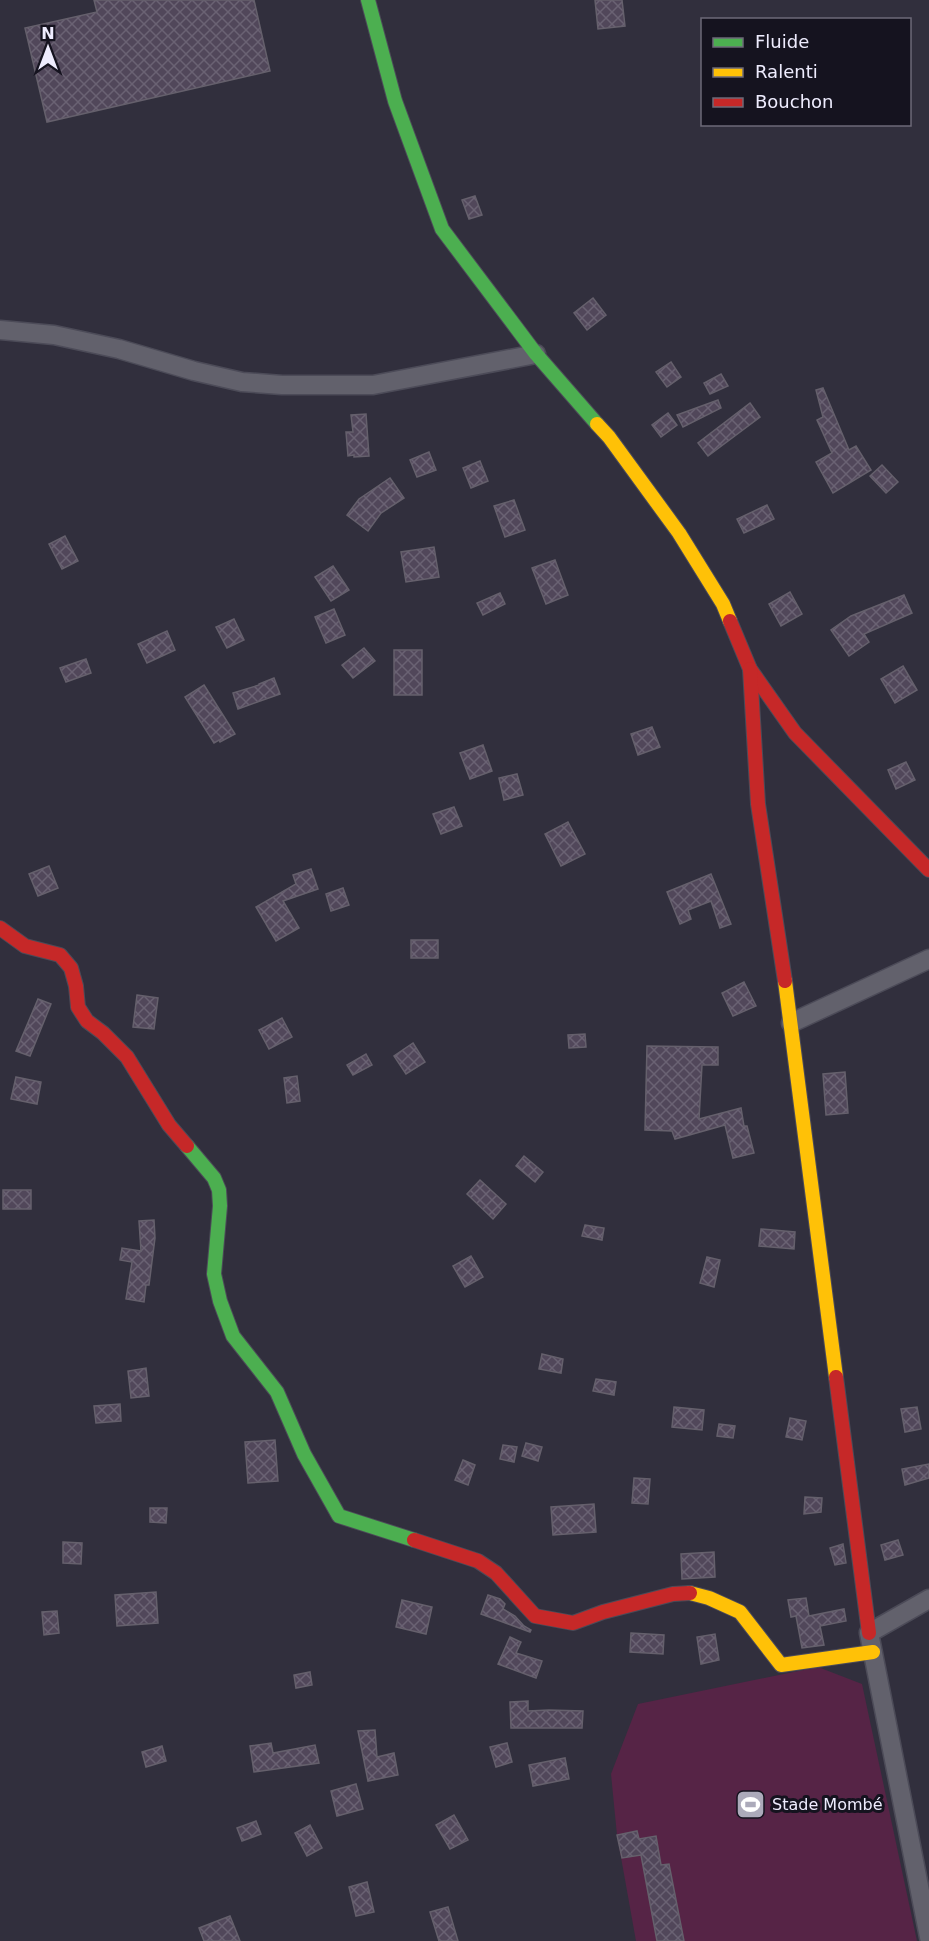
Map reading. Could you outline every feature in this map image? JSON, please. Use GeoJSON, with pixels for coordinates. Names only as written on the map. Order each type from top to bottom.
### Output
{"type":"FeatureCollection","features":[{"type":"Feature","properties":{"kind":"street"},"geometry":{"type":"LineString","coordinates":[[368,0],[395,101],[442,229],[536,354],[609,437],[679,533],[723,604],[750,669],[795,733],[929,870]]}},
{"type":"Feature","properties":{"kind":"street"},"geometry":{"type":"LineString","coordinates":[[0,330],[54,335],[119,349],[223,378],[282,385],[373,385],[536,354]]}},
{"type":"Feature","properties":{"kind":"street"},"geometry":{"type":"LineString","coordinates":[[750,669],[758,804],[790,1023],[869,1632],[929,1937]]}},
{"type":"Feature","properties":{"kind":"street"},"geometry":{"type":"LineString","coordinates":[[0,928],[25,946],[60,955],[71,968],[78,1007],[87,1021],[127,1057],[169,1125],[214,1179],[219,1190],[220,1206],[214,1274],[220,1301],[233,1336],[277,1392],[304,1454],[339,1516],[478,1561],[496,1573],[535,1616],[573,1623],[603,1612],[673,1594],[691,1593],[709,1598],[740,1612],[781,1665],[873,1652]]}},
{"type":"Feature","properties":{"kind":"street"},"geometry":{"type":"LineString","coordinates":[[790,1023],[929,959]]}},
{"type":"Feature","properties":{"kind":"street"},"geometry":{"type":"LineString","coordinates":[[869,1632],[929,1599]]}},
{"type":"Feature","properties":{"kind":"shaded area","name":"Stade Mombé"},"geometry":{"type":"Polygon","coordinates":[[[818,1667],[862,1684],[917,1941],[636,1941],[617,1835],[611,1774],[638,1704],[818,1667]]]}},
{"type":"Feature","properties":{"kind":"building"},"geometry":{"type":"Polygon","coordinates":[[[94,0],[254,0],[270,71],[47,122],[25,28],[97,12],[94,0]]]}},
{"type":"Feature","properties":{"kind":"building"},"geometry":{"type":"Polygon","coordinates":[[[595,0],[622,0],[625,26],[598,29],[595,0]]]}},
{"type":"Feature","properties":{"kind":"building"},"geometry":{"type":"Polygon","coordinates":[[[475,196],[482,215],[469,219],[462,200],[475,196]]]}},
{"type":"Feature","properties":{"kind":"building"},"geometry":{"type":"Polygon","coordinates":[[[593,298],[606,315],[587,330],[574,313],[593,298]]]}},
{"type":"Feature","properties":{"kind":"building"},"geometry":{"type":"Polygon","coordinates":[[[671,362],[681,377],[667,387],[656,372],[671,362]]]}},
{"type":"Feature","properties":{"kind":"building"},"geometry":{"type":"Polygon","coordinates":[[[721,374],[728,386],[710,394],[704,383],[721,374]]]}},
{"type":"Feature","properties":{"kind":"building"},"geometry":{"type":"Polygon","coordinates":[[[823,388],[849,450],[856,446],[871,470],[833,493],[816,462],[832,453],[817,420],[823,417],[816,390],[823,388]]]}},
{"type":"Feature","properties":{"kind":"building"},"geometry":{"type":"Polygon","coordinates":[[[718,400],[721,408],[683,427],[677,415],[718,400]]]}},
{"type":"Feature","properties":{"kind":"building"},"geometry":{"type":"Polygon","coordinates":[[[750,403],[760,417],[708,456],[698,443],[750,403]]]}},
{"type":"Feature","properties":{"kind":"building"},"geometry":{"type":"Polygon","coordinates":[[[668,413],[677,425],[661,437],[652,425],[668,413]]]}},
{"type":"Feature","properties":{"kind":"building"},"geometry":{"type":"Polygon","coordinates":[[[366,414],[369,456],[348,456],[346,432],[353,432],[351,415],[366,414]]]}},
{"type":"Feature","properties":{"kind":"building"},"geometry":{"type":"Polygon","coordinates":[[[429,452],[436,470],[417,477],[410,460],[429,452]]]}},
{"type":"Feature","properties":{"kind":"building"},"geometry":{"type":"Polygon","coordinates":[[[480,461],[488,481],[471,488],[463,468],[480,461]]]}},
{"type":"Feature","properties":{"kind":"building"},"geometry":{"type":"Polygon","coordinates":[[[882,465],[898,482],[886,493],[870,476],[882,465]]]}},
{"type":"Feature","properties":{"kind":"building"},"geometry":{"type":"Polygon","coordinates":[[[390,478],[404,498],[381,513],[368,531],[347,515],[359,499],[390,478]]]}},
{"type":"Feature","properties":{"kind":"building"},"geometry":{"type":"Polygon","coordinates":[[[514,500],[525,530],[505,537],[494,506],[514,500]]]}},
{"type":"Feature","properties":{"kind":"building"},"geometry":{"type":"Polygon","coordinates":[[[767,505],[774,519],[744,533],[737,519],[767,505]]]}},
{"type":"Feature","properties":{"kind":"building"},"geometry":{"type":"Polygon","coordinates":[[[65,536],[78,561],[62,569],[49,544],[65,536]]]}},
{"type":"Feature","properties":{"kind":"building"},"geometry":{"type":"Polygon","coordinates":[[[434,547],[439,577],[406,582],[401,552],[434,547]]]}},
{"type":"Feature","properties":{"kind":"building"},"geometry":{"type":"Polygon","coordinates":[[[555,560],[568,595],[546,604],[532,568],[555,560]]]}},
{"type":"Feature","properties":{"kind":"building"},"geometry":{"type":"Polygon","coordinates":[[[333,566],[349,590],[331,601],[315,577],[333,566]]]}},
{"type":"Feature","properties":{"kind":"building"},"geometry":{"type":"Polygon","coordinates":[[[790,592],[802,614],[781,626],[769,604],[790,592]]]}},
{"type":"Feature","properties":{"kind":"building"},"geometry":{"type":"Polygon","coordinates":[[[500,593],[505,604],[483,615],[477,603],[500,593]]]}},
{"type":"Feature","properties":{"kind":"building"},"geometry":{"type":"Polygon","coordinates":[[[904,595],[912,613],[864,634],[869,642],[849,656],[831,630],[851,616],[904,595]]]}},
{"type":"Feature","properties":{"kind":"building"},"geometry":{"type":"Polygon","coordinates":[[[334,609],[345,635],[326,643],[315,617],[334,609]]]}},
{"type":"Feature","properties":{"kind":"building"},"geometry":{"type":"Polygon","coordinates":[[[234,619],[244,640],[227,648],[216,627],[234,619]]]}},
{"type":"Feature","properties":{"kind":"building"},"geometry":{"type":"Polygon","coordinates":[[[167,631],[175,650],[147,663],[138,644],[167,631]]]}},
{"type":"Feature","properties":{"kind":"building"},"geometry":{"type":"Polygon","coordinates":[[[364,648],[375,661],[353,678],[342,665],[364,648]]]}},
{"type":"Feature","properties":{"kind":"building"},"geometry":{"type":"Polygon","coordinates":[[[394,650],[422,650],[422,695],[394,695],[394,650]]]}},
{"type":"Feature","properties":{"kind":"building"},"geometry":{"type":"Polygon","coordinates":[[[86,659],[91,673],[66,682],[60,668],[86,659]]]}},
{"type":"Feature","properties":{"kind":"building"},"geometry":{"type":"Polygon","coordinates":[[[903,666],[917,690],[895,703],[881,679],[903,666]]]}},
{"type":"Feature","properties":{"kind":"building"},"geometry":{"type":"Polygon","coordinates":[[[274,678],[280,694],[238,709],[233,693],[274,678]]]}},
{"type":"Feature","properties":{"kind":"building"},"geometry":{"type":"Polygon","coordinates":[[[204,685],[235,734],[220,742],[219,740],[214,743],[185,697],[204,685]]]}},
{"type":"Feature","properties":{"kind":"building"},"geometry":{"type":"Polygon","coordinates":[[[652,727],[660,747],[638,755],[631,734],[652,727]]]}},
{"type":"Feature","properties":{"kind":"building"},"geometry":{"type":"Polygon","coordinates":[[[483,745],[492,771],[470,779],[460,753],[483,745]]]}},
{"type":"Feature","properties":{"kind":"building"},"geometry":{"type":"Polygon","coordinates":[[[906,762],[915,780],[896,789],[888,770],[906,762]]]}},
{"type":"Feature","properties":{"kind":"building"},"geometry":{"type":"Polygon","coordinates":[[[517,774],[523,795],[504,800],[499,778],[517,774]]]}},
{"type":"Feature","properties":{"kind":"building"},"geometry":{"type":"Polygon","coordinates":[[[454,807],[462,826],[441,834],[433,814],[454,807]]]}},
{"type":"Feature","properties":{"kind":"building"},"geometry":{"type":"Polygon","coordinates":[[[568,822],[585,854],[561,866],[545,834],[568,822]]]}},
{"type":"Feature","properties":{"kind":"building"},"geometry":{"type":"Polygon","coordinates":[[[49,866],[58,888],[38,896],[29,874],[49,866]]]}},
{"type":"Feature","properties":{"kind":"building"},"geometry":{"type":"Polygon","coordinates":[[[311,869],[318,889],[283,901],[299,928],[276,941],[256,907],[296,884],[293,875],[311,869]]]}},
{"type":"Feature","properties":{"kind":"building"},"geometry":{"type":"Polygon","coordinates":[[[711,874],[731,924],[720,928],[711,901],[688,910],[691,919],[680,924],[667,892],[711,874]]]}},
{"type":"Feature","properties":{"kind":"building"},"geometry":{"type":"Polygon","coordinates":[[[343,888],[349,905],[331,911],[326,894],[343,888]]]}},
{"type":"Feature","properties":{"kind":"building"},"geometry":{"type":"Polygon","coordinates":[[[411,940],[438,940],[438,958],[411,958],[411,940]]]}},
{"type":"Feature","properties":{"kind":"building"},"geometry":{"type":"Polygon","coordinates":[[[744,982],[756,1006],[733,1016],[722,993],[744,982]]]}},
{"type":"Feature","properties":{"kind":"building"},"geometry":{"type":"Polygon","coordinates":[[[137,995],[158,998],[154,1029],[133,1027],[137,995]]]}},
{"type":"Feature","properties":{"kind":"building"},"geometry":{"type":"Polygon","coordinates":[[[38,999],[51,1004],[30,1056],[16,1051],[38,999]]]}},
{"type":"Feature","properties":{"kind":"building"},"geometry":{"type":"Polygon","coordinates":[[[282,1018],[292,1037],[269,1049],[259,1030],[282,1018]]]}},
{"type":"Feature","properties":{"kind":"building"},"geometry":{"type":"Polygon","coordinates":[[[585,1034],[586,1047],[569,1048],[568,1035],[585,1034]]]}},
{"type":"Feature","properties":{"kind":"building"},"geometry":{"type":"Polygon","coordinates":[[[413,1043],[425,1062],[406,1074],[394,1056],[413,1043]]]}},
{"type":"Feature","properties":{"kind":"building"},"geometry":{"type":"Polygon","coordinates":[[[647,1046],[718,1047],[718,1065],[702,1065],[699,1119],[741,1108],[744,1126],[747,1126],[754,1153],[733,1158],[725,1125],[675,1139],[672,1131],[645,1130],[647,1046]]]}},
{"type":"Feature","properties":{"kind":"building"},"geometry":{"type":"Polygon","coordinates":[[[366,1054],[372,1065],[353,1075],[347,1065],[366,1054]]]}},
{"type":"Feature","properties":{"kind":"building"},"geometry":{"type":"Polygon","coordinates":[[[845,1072],[848,1113],[826,1115],[823,1074],[845,1072]]]}},
{"type":"Feature","properties":{"kind":"building"},"geometry":{"type":"Polygon","coordinates":[[[297,1076],[300,1101],[287,1103],[284,1078],[297,1076]]]}},
{"type":"Feature","properties":{"kind":"building"},"geometry":{"type":"Polygon","coordinates":[[[16,1077],[41,1082],[37,1104],[11,1099],[16,1077]]]}},
{"type":"Feature","properties":{"kind":"building"},"geometry":{"type":"Polygon","coordinates":[[[524,1156],[543,1172],[535,1182],[516,1166],[524,1156]]]}},
{"type":"Feature","properties":{"kind":"building"},"geometry":{"type":"Polygon","coordinates":[[[480,1180],[506,1204],[493,1219],[467,1194],[480,1180]]]}},
{"type":"Feature","properties":{"kind":"building"},"geometry":{"type":"Polygon","coordinates":[[[3,1190],[31,1190],[31,1209],[3,1209],[3,1190]]]}},
{"type":"Feature","properties":{"kind":"building"},"geometry":{"type":"Polygon","coordinates":[[[154,1220],[155,1238],[149,1285],[146,1285],[144,1302],[126,1299],[132,1262],[120,1260],[122,1248],[141,1251],[139,1221],[154,1220]]]}},
{"type":"Feature","properties":{"kind":"building"},"geometry":{"type":"Polygon","coordinates":[[[585,1225],[604,1228],[602,1240],[582,1236],[585,1225]]]}},
{"type":"Feature","properties":{"kind":"building"},"geometry":{"type":"Polygon","coordinates":[[[761,1229],[795,1232],[794,1249],[759,1246],[761,1229]]]}},
{"type":"Feature","properties":{"kind":"building"},"geometry":{"type":"Polygon","coordinates":[[[471,1256],[483,1277],[465,1287],[453,1266],[471,1256]]]}},
{"type":"Feature","properties":{"kind":"building"},"geometry":{"type":"Polygon","coordinates":[[[707,1257],[720,1260],[714,1287],[700,1283],[707,1257]]]}},
{"type":"Feature","properties":{"kind":"building"},"geometry":{"type":"Polygon","coordinates":[[[542,1354],[563,1359],[561,1373],[539,1369],[542,1354]]]}},
{"type":"Feature","properties":{"kind":"building"},"geometry":{"type":"Polygon","coordinates":[[[146,1368],[149,1396],[131,1398],[128,1371],[146,1368]]]}},
{"type":"Feature","properties":{"kind":"building"},"geometry":{"type":"Polygon","coordinates":[[[596,1379],[616,1382],[614,1395],[593,1391],[596,1379]]]}},
{"type":"Feature","properties":{"kind":"building"},"geometry":{"type":"Polygon","coordinates":[[[120,1404],[121,1421],[96,1423],[94,1406],[120,1404]]]}},
{"type":"Feature","properties":{"kind":"building"},"geometry":{"type":"Polygon","coordinates":[[[674,1407],[704,1410],[702,1430],[672,1427],[674,1407]]]}},
{"type":"Feature","properties":{"kind":"building"},"geometry":{"type":"Polygon","coordinates":[[[917,1407],[921,1429],[905,1432],[901,1409],[917,1407]]]}},
{"type":"Feature","properties":{"kind":"building"},"geometry":{"type":"Polygon","coordinates":[[[790,1418],[806,1421],[802,1440],[786,1437],[790,1418]]]}},
{"type":"Feature","properties":{"kind":"building"},"geometry":{"type":"Polygon","coordinates":[[[719,1424],[735,1426],[733,1438],[717,1436],[719,1424]]]}},
{"type":"Feature","properties":{"kind":"building"},"geometry":{"type":"Polygon","coordinates":[[[275,1440],[278,1481],[248,1483],[245,1442],[275,1440]]]}},
{"type":"Feature","properties":{"kind":"building"},"geometry":{"type":"Polygon","coordinates":[[[526,1443],[542,1447],[538,1461],[522,1456],[526,1443]]]}},
{"type":"Feature","properties":{"kind":"building"},"geometry":{"type":"Polygon","coordinates":[[[503,1445],[517,1447],[514,1462],[500,1459],[503,1445]]]}},
{"type":"Feature","properties":{"kind":"building"},"geometry":{"type":"Polygon","coordinates":[[[463,1460],[475,1465],[468,1485],[455,1480],[463,1460]]]}},
{"type":"Feature","properties":{"kind":"building"},"geometry":{"type":"Polygon","coordinates":[[[929,1464],[929,1478],[905,1485],[902,1469],[929,1464]]]}},
{"type":"Feature","properties":{"kind":"building"},"geometry":{"type":"Polygon","coordinates":[[[634,1478],[650,1479],[648,1504],[632,1503],[634,1478]]]}},
{"type":"Feature","properties":{"kind":"building"},"geometry":{"type":"Polygon","coordinates":[[[805,1497],[822,1498],[821,1512],[804,1514],[805,1497]]]}},
{"type":"Feature","properties":{"kind":"building"},"geometry":{"type":"Polygon","coordinates":[[[594,1504],[596,1532],[553,1535],[551,1507],[594,1504]]]}},
{"type":"Feature","properties":{"kind":"building"},"geometry":{"type":"Polygon","coordinates":[[[150,1508],[167,1508],[166,1523],[150,1522],[150,1508]]]}},
{"type":"Feature","properties":{"kind":"building"},"geometry":{"type":"Polygon","coordinates":[[[898,1540],[903,1555],[885,1560],[881,1545],[898,1540]]]}},
{"type":"Feature","properties":{"kind":"building"},"geometry":{"type":"Polygon","coordinates":[[[63,1542],[82,1543],[81,1564],[63,1563],[63,1542]]]}},
{"type":"Feature","properties":{"kind":"building"},"geometry":{"type":"Polygon","coordinates":[[[843,1544],[846,1563],[835,1565],[830,1548],[843,1544]]]}},
{"type":"Feature","properties":{"kind":"building"},"geometry":{"type":"Polygon","coordinates":[[[714,1552],[715,1577],[682,1579],[681,1554],[714,1552]]]}},
{"type":"Feature","properties":{"kind":"building"},"geometry":{"type":"Polygon","coordinates":[[[156,1592],[158,1623],[117,1626],[115,1595],[156,1592]]]}},
{"type":"Feature","properties":{"kind":"building"},"geometry":{"type":"Polygon","coordinates":[[[488,1595],[500,1599],[505,1604],[503,1609],[515,1616],[531,1630],[530,1632],[481,1614],[488,1595]]]}},
{"type":"Feature","properties":{"kind":"building"},"geometry":{"type":"Polygon","coordinates":[[[806,1598],[809,1616],[844,1609],[846,1621],[820,1626],[824,1645],[802,1648],[796,1616],[791,1617],[788,1600],[806,1598]]]}},
{"type":"Feature","properties":{"kind":"building"},"geometry":{"type":"Polygon","coordinates":[[[402,1600],[432,1607],[426,1634],[396,1627],[402,1600]]]}},
{"type":"Feature","properties":{"kind":"building"},"geometry":{"type":"Polygon","coordinates":[[[57,1611],[59,1633],[44,1635],[42,1612],[57,1611]]]}},
{"type":"Feature","properties":{"kind":"building"},"geometry":{"type":"Polygon","coordinates":[[[631,1633],[664,1635],[663,1654],[630,1652],[631,1633]]]}},
{"type":"Feature","properties":{"kind":"building"},"geometry":{"type":"Polygon","coordinates":[[[715,1634],[719,1660],[701,1664],[697,1637],[715,1634]]]}},
{"type":"Feature","properties":{"kind":"building"},"geometry":{"type":"Polygon","coordinates":[[[510,1637],[521,1642],[516,1653],[542,1661],[536,1678],[498,1664],[510,1637]]]}},
{"type":"Feature","properties":{"kind":"building"},"geometry":{"type":"Polygon","coordinates":[[[310,1672],[312,1685],[296,1688],[294,1675],[310,1672]]]}},
{"type":"Feature","properties":{"kind":"building"},"geometry":{"type":"Polygon","coordinates":[[[528,1701],[528,1711],[583,1711],[582,1728],[511,1728],[510,1702],[528,1701]]]}},
{"type":"Feature","properties":{"kind":"building"},"geometry":{"type":"Polygon","coordinates":[[[375,1730],[377,1757],[394,1753],[398,1775],[368,1781],[358,1731],[375,1730]]]}},
{"type":"Feature","properties":{"kind":"building"},"geometry":{"type":"Polygon","coordinates":[[[271,1743],[273,1753],[315,1745],[319,1763],[254,1772],[250,1746],[271,1743]]]}},
{"type":"Feature","properties":{"kind":"building"},"geometry":{"type":"Polygon","coordinates":[[[507,1743],[512,1762],[496,1767],[490,1747],[507,1743]]]}},
{"type":"Feature","properties":{"kind":"building"},"geometry":{"type":"Polygon","coordinates":[[[162,1746],[166,1761],[146,1767],[142,1752],[162,1746]]]}},
{"type":"Feature","properties":{"kind":"building"},"geometry":{"type":"Polygon","coordinates":[[[565,1758],[569,1779],[533,1786],[529,1765],[565,1758]]]}},
{"type":"Feature","properties":{"kind":"building"},"geometry":{"type":"Polygon","coordinates":[[[356,1784],[363,1809],[337,1816],[331,1791],[356,1784]]]}},
{"type":"Feature","properties":{"kind":"building"},"geometry":{"type":"Polygon","coordinates":[[[454,1815],[468,1840],[450,1849],[436,1825],[454,1815]]]}},
{"type":"Feature","properties":{"kind":"building"},"geometry":{"type":"Polygon","coordinates":[[[256,1821],[261,1834],[242,1841],[237,1828],[256,1821]]]}},
{"type":"Feature","properties":{"kind":"building"},"geometry":{"type":"Polygon","coordinates":[[[310,1825],[322,1848],[307,1856],[295,1833],[310,1825]]]}},
{"type":"Feature","properties":{"kind":"building"},"geometry":{"type":"Polygon","coordinates":[[[637,1831],[639,1839],[656,1836],[661,1865],[669,1864],[684,1941],[657,1941],[641,1855],[622,1858],[617,1835],[637,1831]]]}},
{"type":"Feature","properties":{"kind":"building"},"geometry":{"type":"Polygon","coordinates":[[[367,1882],[374,1912],[356,1916],[349,1887],[367,1882]]]}},
{"type":"Feature","properties":{"kind":"building"},"geometry":{"type":"Polygon","coordinates":[[[448,1907],[458,1941],[439,1941],[430,1912],[448,1907]]]}},
{"type":"Feature","properties":{"kind":"building"},"geometry":{"type":"Polygon","coordinates":[[[230,1916],[240,1941],[204,1941],[199,1928],[230,1916]]]}},
{"type":"Feature","properties":{"kind":"traffic: fast"},"geometry":{"type":"LineString","coordinates":[[368,0],[395,101],[442,229],[536,354],[597,424]]}},
{"type":"Feature","properties":{"kind":"traffic: fast"},"geometry":{"type":"LineString","coordinates":[[187,1146],[214,1178],[219,1190],[220,1206],[214,1274],[220,1301],[233,1336],[277,1392],[304,1454],[339,1516],[414,1540]]}},
{"type":"Feature","properties":{"kind":"traffic: slow"},"geometry":{"type":"LineString","coordinates":[[597,424],[679,533],[723,604],[730,621]]}},
{"type":"Feature","properties":{"kind":"traffic: slow"},"geometry":{"type":"LineString","coordinates":[[785,981],[836,1377]]}},
{"type":"Feature","properties":{"kind":"traffic: slow"},"geometry":{"type":"LineString","coordinates":[[690,1593],[709,1598],[740,1612],[781,1665],[873,1652]]}},
{"type":"Feature","properties":{"kind":"traffic: jam"},"geometry":{"type":"LineString","coordinates":[[730,621],[750,669],[795,733],[929,870]]}},
{"type":"Feature","properties":{"kind":"traffic: jam"},"geometry":{"type":"LineString","coordinates":[[750,669],[758,804],[785,981]]}},
{"type":"Feature","properties":{"kind":"traffic: jam"},"geometry":{"type":"LineString","coordinates":[[0,928],[25,946],[60,955],[71,968],[78,1007],[87,1021],[127,1057],[169,1125],[187,1146]]}},
{"type":"Feature","properties":{"kind":"traffic: jam"},"geometry":{"type":"LineString","coordinates":[[836,1377],[869,1633]]}},
{"type":"Feature","properties":{"kind":"traffic: jam"},"geometry":{"type":"LineString","coordinates":[[414,1540],[478,1561],[496,1573],[535,1616],[573,1623],[603,1612],[673,1594],[690,1593]]}},
{"type":"Feature","properties":{"kind":"place","name":"Stade Mombé"},"geometry":{"type":"Point","coordinates":[751,1804]}}]}
